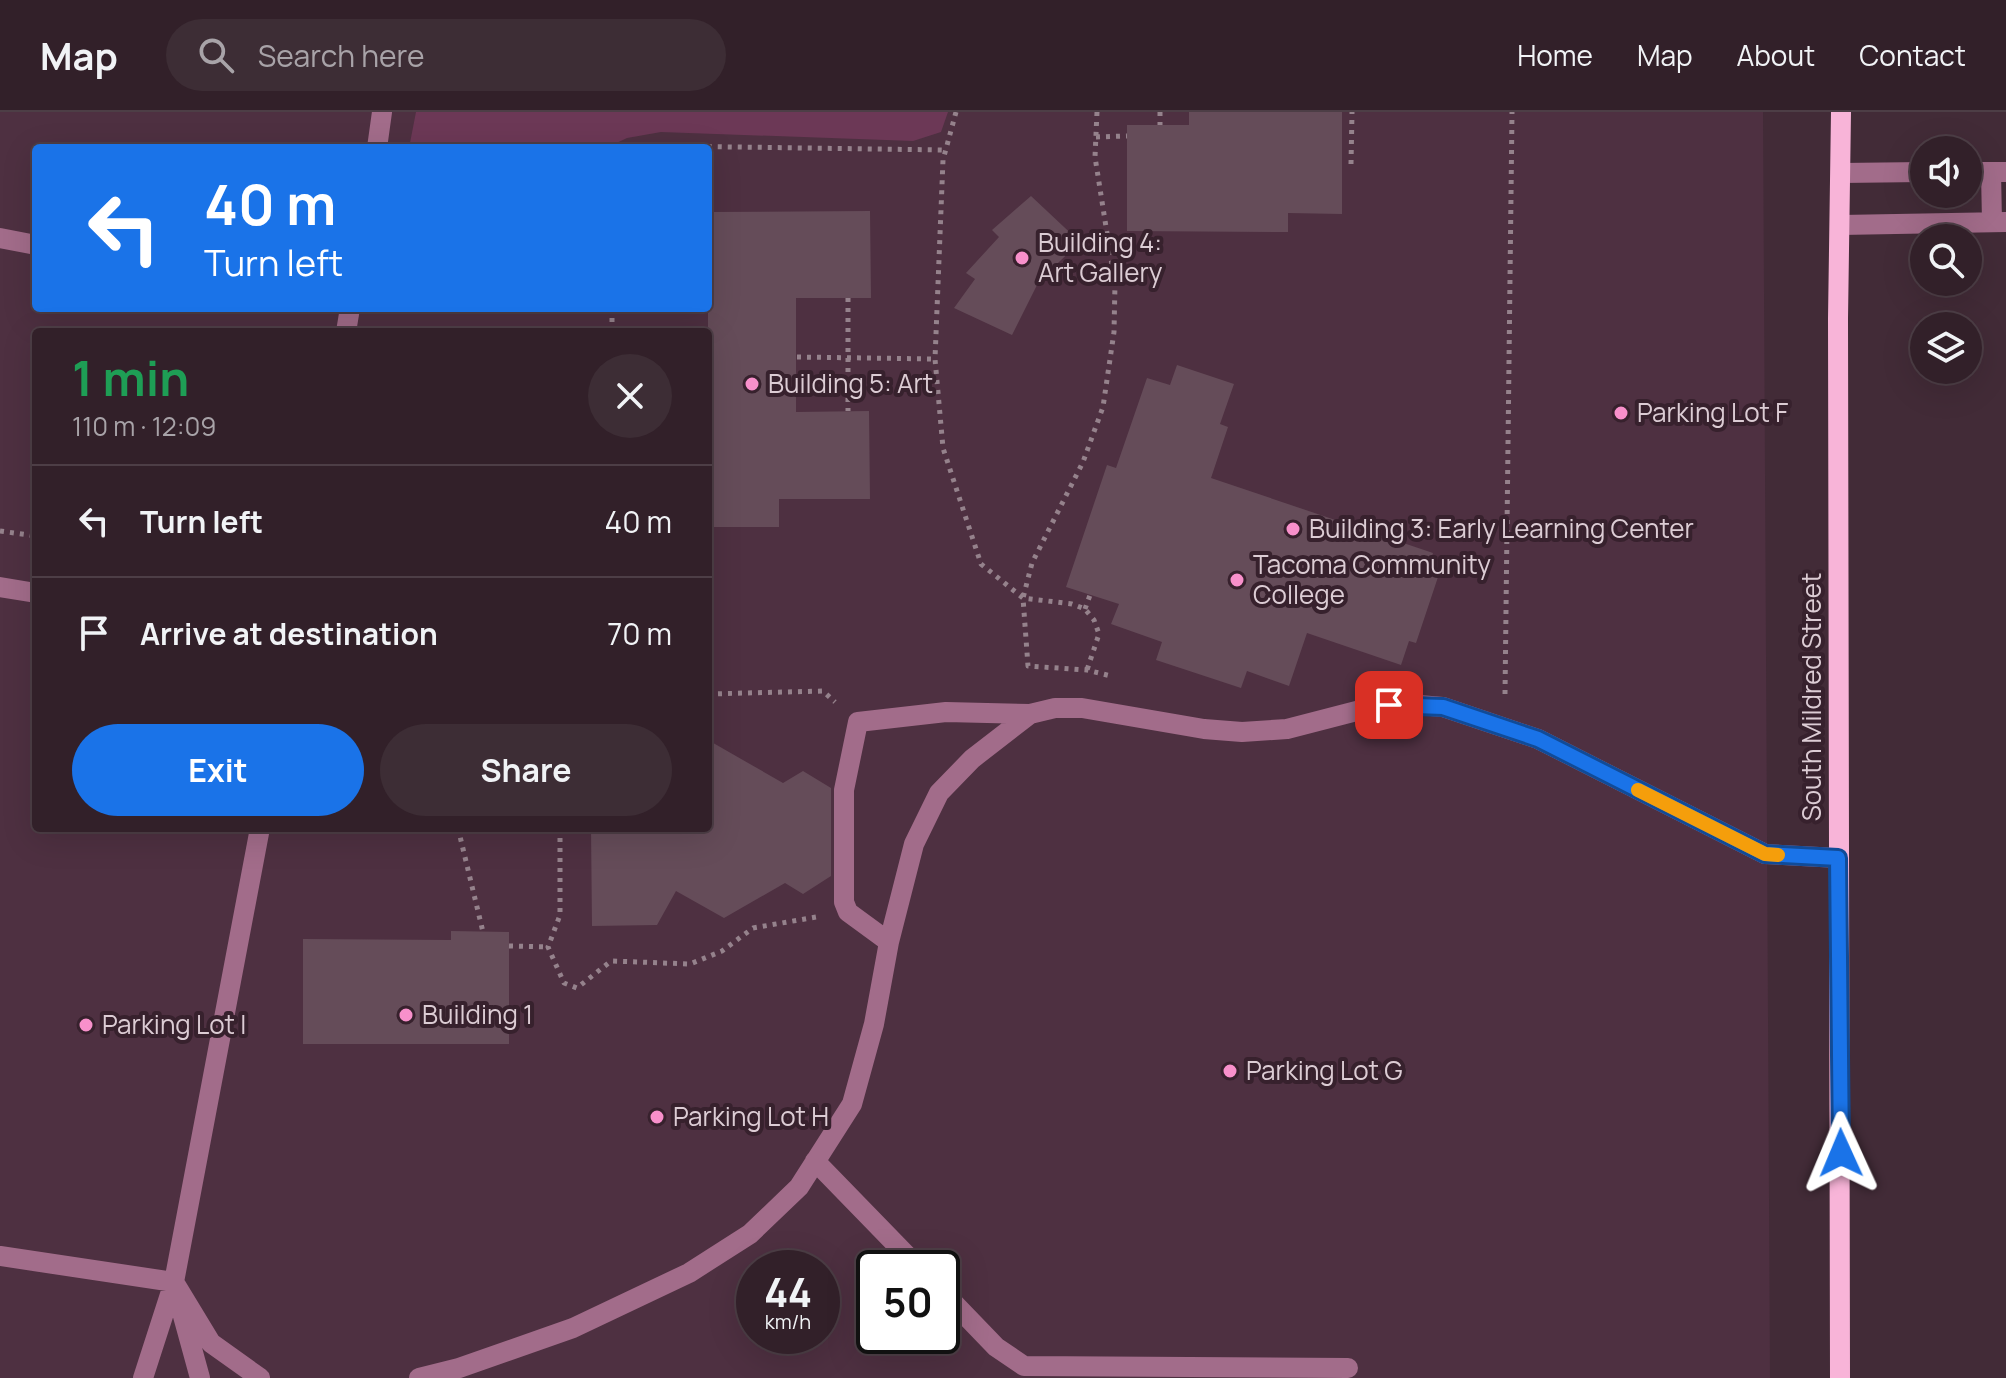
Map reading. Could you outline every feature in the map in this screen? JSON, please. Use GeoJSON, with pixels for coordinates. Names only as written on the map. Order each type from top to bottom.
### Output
{"type":"FeatureCollection","features":[{"type":"Feature","properties":{"kind":"main road","name":"South Mildred Street"},"geometry":{"type":"LineString","coordinates":[[1840,1378],[1838,319],[1841,112]]}},
{"type":"Feature","properties":{"kind":"lane"},"geometry":{"type":"LineString","coordinates":[[378,144],[382,112]]}},
{"type":"Feature","properties":{"kind":"lane"},"geometry":{"type":"LineString","coordinates":[[1841,173],[1910,172]]}},
{"type":"Feature","properties":{"kind":"lane"},"geometry":{"type":"LineString","coordinates":[[1841,225],[1999,222],[1999,172]]}},
{"type":"Feature","properties":{"kind":"lane"},"geometry":{"type":"LineString","coordinates":[[0,238],[32,244]]}},
{"type":"Feature","properties":{"kind":"lane"},"geometry":{"type":"LineString","coordinates":[[0,587],[32,592]]}},
{"type":"Feature","properties":{"kind":"lane"},"geometry":{"type":"LineString","coordinates":[[889,942],[848,912],[844,902],[844,790],[858,722],[946,712],[1030,714],[1055,708],[1082,708],[1204,729],[1242,732],[1287,729],[1372,707],[1407,704],[1443,707],[1538,739],[1765,854],[1838,858]]}},
{"type":"Feature","properties":{"kind":"lane"},"geometry":{"type":"LineString","coordinates":[[419,1378],[459,1368],[573,1328],[689,1273],[750,1234],[799,1187],[852,1104],[874,1024],[889,942],[914,844],[939,793],[972,759],[1030,714]]}},
{"type":"Feature","properties":{"kind":"lane"},"geometry":{"type":"LineString","coordinates":[[143,1378],[174,1282],[259,832]]}},
{"type":"Feature","properties":{"kind":"lane"},"geometry":{"type":"LineString","coordinates":[[815,1161],[902,1250]]}},
{"type":"Feature","properties":{"kind":"lane"},"geometry":{"type":"LineString","coordinates":[[0,1256],[174,1282]]}},
{"type":"Feature","properties":{"kind":"lane"},"geometry":{"type":"LineString","coordinates":[[174,1282],[200,1378]]}},
{"type":"Feature","properties":{"kind":"lane"},"geometry":{"type":"LineString","coordinates":[[174,1282],[211,1343],[260,1378]]}},
{"type":"Feature","properties":{"kind":"lane"},"geometry":{"type":"LineString","coordinates":[[960,1310],[996,1347],[1024,1366],[1348,1368]]}},
{"type":"Feature","properties":{"kind":"path"},"geometry":{"type":"LineString","coordinates":[[956,112],[943,160],[935,359],[943,448],[981,564],[1023,598],[1072,604],[1085,609],[1094,620],[1099,634],[1087,670]]}},
{"type":"Feature","properties":{"kind":"path"},"geometry":{"type":"LineString","coordinates":[[1097,112],[1095,157],[1115,284],[1114,332],[1103,407],[1083,462],[1032,563],[1023,598],[1028,666],[1087,670],[1116,678]]}},
{"type":"Feature","properties":{"kind":"path"},"geometry":{"type":"LineString","coordinates":[[1160,112],[1160,125]]}},
{"type":"Feature","properties":{"kind":"path"},"geometry":{"type":"LineString","coordinates":[[1351,164],[1352,112]]}},
{"type":"Feature","properties":{"kind":"path"},"geometry":{"type":"LineString","coordinates":[[1505,727],[1512,112]]}},
{"type":"Feature","properties":{"kind":"path"},"geometry":{"type":"LineString","coordinates":[[1096,137],[1127,136]]}},
{"type":"Feature","properties":{"kind":"path"},"geometry":{"type":"LineString","coordinates":[[712,147],[945,150]]}},
{"type":"Feature","properties":{"kind":"path"},"geometry":{"type":"LineString","coordinates":[[848,298],[848,411]]}},
{"type":"Feature","properties":{"kind":"path"},"geometry":{"type":"LineString","coordinates":[[797,357],[935,359]]}},
{"type":"Feature","properties":{"kind":"path"},"geometry":{"type":"LineString","coordinates":[[0,531],[32,535]]}},
{"type":"Feature","properties":{"kind":"path"},"geometry":{"type":"LineString","coordinates":[[1085,609],[1090,595]]}},
{"type":"Feature","properties":{"kind":"path"},"geometry":{"type":"LineString","coordinates":[[712,694],[823,691],[858,722]]}},
{"type":"Feature","properties":{"kind":"path"},"geometry":{"type":"LineString","coordinates":[[459,832],[483,932]]}},
{"type":"Feature","properties":{"kind":"path"},"geometry":{"type":"LineString","coordinates":[[560,832],[560,915],[548,947],[564,983],[577,988],[611,961],[690,964],[722,951],[753,928],[848,912]]}},
{"type":"Feature","properties":{"kind":"path"},"geometry":{"type":"LineString","coordinates":[[509,946],[548,947]]}},
{"type":"Feature","properties":{"kind":"shaded area","name":"Tacoma Community College"},"geometry":{"type":"Polygon","coordinates":[[[0,112],[1763,112],[1770,1378],[0,1378],[0,112]]]}},
{"type":"Feature","properties":{"kind":"shaded area"},"geometry":{"type":"Polygon","coordinates":[[[416,112],[948,112],[941,132],[913,141],[661,132],[627,138],[614,144],[410,144],[416,112]]]}},
{"type":"Feature","properties":{"kind":"building"},"geometry":{"type":"Polygon","coordinates":[[[1189,112],[1342,112],[1342,214],[1288,213],[1288,232],[1127,231],[1127,125],[1189,125],[1189,112]]]}},
{"type":"Feature","properties":{"kind":"building","name":"Building 4: Art Gallery"},"geometry":{"type":"Polygon","coordinates":[[[1031,196],[1080,242],[1039,281],[1012,335],[954,308],[975,279],[966,273],[999,237],[992,230],[1031,196]]]}},
{"type":"Feature","properties":{"kind":"building","name":"Building 5: Art"},"geometry":{"type":"Polygon","coordinates":[[[870,211],[871,298],[796,298],[796,412],[869,411],[870,499],[779,499],[779,527],[712,527],[712,328],[708,328],[708,312],[712,312],[712,212],[870,211]]]}},
{"type":"Feature","properties":{"kind":"building","name":"Building 3: Early Learning Center"},"geometry":{"type":"Polygon","coordinates":[[[1177,365],[1234,384],[1220,424],[1228,427],[1211,478],[1433,553],[1428,567],[1440,571],[1416,643],[1409,641],[1401,665],[1307,633],[1289,686],[1247,671],[1241,688],[1156,660],[1162,642],[1111,624],[1119,604],[1066,587],[1107,465],[1116,468],[1147,378],[1170,385],[1177,365]]]}},
{"type":"Feature","properties":{"kind":"building"},"geometry":{"type":"Polygon","coordinates":[[[712,742],[783,783],[803,771],[831,788],[831,876],[803,894],[785,883],[724,918],[676,891],[657,925],[592,926],[591,832],[712,832],[712,742]]]}},
{"type":"Feature","properties":{"kind":"building","name":"Building 1"},"geometry":{"type":"Polygon","coordinates":[[[451,931],[509,932],[509,1044],[303,1044],[303,939],[451,940],[451,931]]]}},
{"type":"Feature","properties":{"kind":"slow traffic"},"geometry":{"type":"LineString","coordinates":[[1638,790],[1765,854],[1778,855]]}},
{"type":"Feature","properties":{"kind":"place","name":"Building 4: Art Gallery"},"geometry":{"type":"Point","coordinates":[1022,258]}},
{"type":"Feature","properties":{"kind":"place","name":"Building 5: Art"},"geometry":{"type":"Point","coordinates":[752,384]}},
{"type":"Feature","properties":{"kind":"place","name":"Parking Lot F"},"geometry":{"type":"Point","coordinates":[1621,413]}},
{"type":"Feature","properties":{"kind":"place","name":"Building 3: Early Learning Center"},"geometry":{"type":"Point","coordinates":[1293,529]}},
{"type":"Feature","properties":{"kind":"place","name":"Tacoma Community College"},"geometry":{"type":"Point","coordinates":[1237,580]}},
{"type":"Feature","properties":{"kind":"place","name":"Building 1"},"geometry":{"type":"Point","coordinates":[406,1015]}},
{"type":"Feature","properties":{"kind":"place","name":"Parking Lot I"},"geometry":{"type":"Point","coordinates":[86,1025]}},
{"type":"Feature","properties":{"kind":"place","name":"Parking Lot G"},"geometry":{"type":"Point","coordinates":[1230,1071]}},
{"type":"Feature","properties":{"kind":"place","name":"Parking Lot H"},"geometry":{"type":"Point","coordinates":[657,1117]}},
{"type":"Feature","properties":{"kind":"route"},"geometry":{"type":"LineString","coordinates":[[1389,705],[1443,707],[1538,739],[1765,854],[1838,858],[1841,1153]]}}]}
